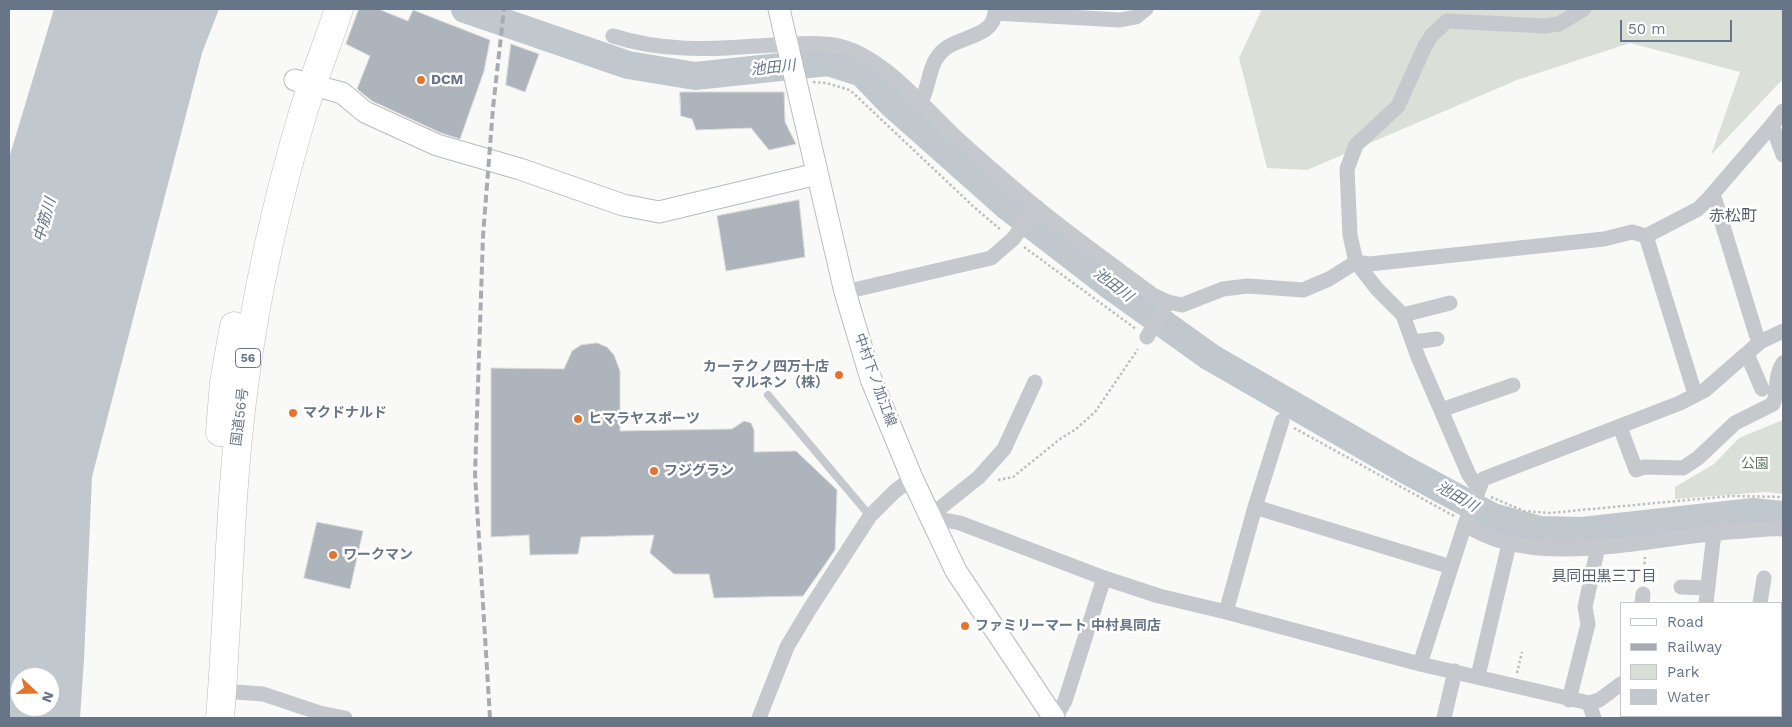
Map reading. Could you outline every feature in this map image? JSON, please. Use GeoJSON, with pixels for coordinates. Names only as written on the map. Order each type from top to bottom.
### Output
{"type":"FeatureCollection","features":[{"type":"Feature","properties":{"kind":"highway","name":"国道56号"},"geometry":{"type":"LineString","coordinates":[[220,718],[236,452],[244,385],[268,243],[288,168],[304,82],[321,9]]}},
{"type":"Feature","properties":{"kind":"highway","name":"国道56号"},"geometry":{"type":"LineString","coordinates":[[204,718],[216,477],[224,382],[268,165],[304,82],[339,9]]}},
{"type":"Feature","properties":{"kind":"main road","name":"中村下ノ加江線"},"geometry":{"type":"LineString","coordinates":[[779,9],[845,292],[871,379],[912,478],[956,571],[1055,718]]}},
{"type":"Feature","properties":{"kind":"main road"},"geometry":{"type":"LineString","coordinates":[[304,82],[342,93],[365,112],[437,145],[520,169],[624,205],[660,212],[817,174]]}},
{"type":"Feature","properties":{"kind":"street"},"geometry":{"type":"LineString","coordinates":[[920,104],[926,94],[933,62],[946,47],[980,33],[991,25],[995,11],[1120,20],[1136,17],[1146,9]]}},
{"type":"Feature","properties":{"kind":"street"},"geometry":{"type":"LineString","coordinates":[[1478,489],[1469,475],[1403,315],[1377,289],[1356,262],[1350,235],[1346,169],[1356,145],[1398,106],[1425,46],[1438,28],[1446,21],[1459,20],[1545,26],[1559,24],[1584,9]]}},
{"type":"Feature","properties":{"kind":"street"},"geometry":{"type":"LineString","coordinates":[[613,36],[635,43],[673,48],[838,46],[862,54],[883,69],[1037,207],[1153,295],[1168,302],[1182,305],[1223,289],[1248,286],[1303,290],[1329,279],[1356,262],[1370,264],[1604,239],[1632,232],[1646,236],[1698,209],[1783,111]]}},
{"type":"Feature","properties":{"kind":"street"},"geometry":{"type":"LineString","coordinates":[[1772,125],[1783,155]]}},
{"type":"Feature","properties":{"kind":"street"},"geometry":{"type":"LineString","coordinates":[[1710,197],[1715,200],[1760,342]]}},
{"type":"Feature","properties":{"kind":"street"},"geometry":{"type":"LineString","coordinates":[[845,292],[991,258],[1013,239],[1037,207]]}},
{"type":"Feature","properties":{"kind":"street"},"geometry":{"type":"LineString","coordinates":[[1646,236],[1695,394]]}},
{"type":"Feature","properties":{"kind":"street"},"geometry":{"type":"LineString","coordinates":[[1147,337],[1168,302]]}},
{"type":"Feature","properties":{"kind":"street"},"geometry":{"type":"LineString","coordinates":[[1403,315],[1450,303]]}},
{"type":"Feature","properties":{"kind":"street"},"geometry":{"type":"LineString","coordinates":[[1420,664],[1465,524],[1483,479],[1620,427],[1705,390],[1760,342],[1783,331]]}},
{"type":"Feature","properties":{"kind":"street"},"geometry":{"type":"LineString","coordinates":[[1414,342],[1437,339]]}},
{"type":"Feature","properties":{"kind":"street"},"geometry":{"type":"LineString","coordinates":[[1747,354],[1762,389]]}},
{"type":"Feature","properties":{"kind":"street"},"geometry":{"type":"LineString","coordinates":[[1620,427],[1636,470],[1644,467],[1683,468],[1698,458],[1735,423],[1773,404],[1777,393],[1776,379],[1778,369],[1783,363]]}},
{"type":"Feature","properties":{"kind":"street"},"geometry":{"type":"LineString","coordinates":[[929,516],[979,477],[1004,449],[1036,382]]}},
{"type":"Feature","properties":{"kind":"street"},"geometry":{"type":"LineString","coordinates":[[1441,410],[1513,385]]}},
{"type":"Feature","properties":{"kind":"street"},"geometry":{"type":"LineString","coordinates":[[1226,612],[1282,421]]}},
{"type":"Feature","properties":{"kind":"street"},"geometry":{"type":"LineString","coordinates":[[759,718],[787,647],[870,516],[894,492],[912,478]]}},
{"type":"Feature","properties":{"kind":"street"},"geometry":{"type":"LineString","coordinates":[[1255,508],[1451,567]]}},
{"type":"Feature","properties":{"kind":"street"},"geometry":{"type":"LineString","coordinates":[[929,516],[960,523],[1104,578],[1159,596],[1420,664],[1589,703],[1600,700],[1620,685]]}},
{"type":"Feature","properties":{"kind":"street"},"geometry":{"type":"LineString","coordinates":[[1465,524],[1474,530],[1509,544],[1546,549],[1598,547],[1714,533],[1783,530]]}},
{"type":"Feature","properties":{"kind":"street"},"geometry":{"type":"LineString","coordinates":[[1681,587],[1707,596],[1714,533]]}},
{"type":"Feature","properties":{"kind":"street"},"geometry":{"type":"LineString","coordinates":[[1478,676],[1509,544]]}},
{"type":"Feature","properties":{"kind":"street"},"geometry":{"type":"LineString","coordinates":[[1570,700],[1588,624],[1585,607],[1598,547]]}},
{"type":"Feature","properties":{"kind":"street"},"geometry":{"type":"LineString","coordinates":[[1055,718],[1065,701],[1104,578]]}},
{"type":"Feature","properties":{"kind":"street"},"geometry":{"type":"LineString","coordinates":[[1760,602],[1764,578]]}},
{"type":"Feature","properties":{"kind":"street"},"geometry":{"type":"LineString","coordinates":[[1444,718],[1455,672]]}},
{"type":"Feature","properties":{"kind":"street"},"geometry":{"type":"LineString","coordinates":[[222,691],[263,694],[320,713],[345,718]]}},
{"type":"Feature","properties":{"kind":"street"},"geometry":{"type":"LineString","coordinates":[[1589,703],[1594,718]]}},
{"type":"Feature","properties":{"kind":"lane"},"geometry":{"type":"LineString","coordinates":[[768,395],[870,516]]}},
{"type":"Feature","properties":{"kind":"path"},"geometry":{"type":"LineString","coordinates":[[794,77],[850,90],[969,202],[1013,239],[1147,337],[1095,412],[1076,429],[1060,439],[1013,477],[1001,480],[979,477]]}},
{"type":"Feature","properties":{"kind":"path"},"geometry":{"type":"LineString","coordinates":[[1282,421],[1465,524]]}},
{"type":"Feature","properties":{"kind":"path"},"geometry":{"type":"LineString","coordinates":[[1478,489],[1486,495],[1524,511],[1549,513],[1731,496],[1783,497]]}},
{"type":"Feature","properties":{"kind":"path"},"geometry":{"type":"LineString","coordinates":[[1643,599],[1647,541]]}},
{"type":"Feature","properties":{"kind":"path"},"geometry":{"type":"LineString","coordinates":[[1513,685],[1522,652]]}},
{"type":"Feature","properties":{"kind":"green space"},"geometry":{"type":"Polygon","coordinates":[[[1262,9],[1783,9],[1783,79],[1711,155],[1740,72],[1630,43],[1517,80],[1307,170],[1267,168],[1239,58],[1262,9]]]}},
{"type":"Feature","properties":{"kind":"green space","name":"公園"},"geometry":{"type":"Polygon","coordinates":[[[1783,420],[1783,494],[1766,492],[1675,499],[1675,487],[1714,464],[1739,438],[1783,420]]]}},
{"type":"Feature","properties":{"kind":"water","name":"中筋川"},"geometry":{"type":"Polygon","coordinates":[[[54,9],[219,9],[202,53],[92,477],[80,718],[9,718],[9,158],[54,9]]]}},
{"type":"Feature","properties":{"kind":"building","name":"DCM"},"geometry":{"type":"Polygon","coordinates":[[[359,9],[378,9],[408,21],[413,10],[490,40],[484,71],[460,139],[441,133],[372,101],[357,89],[370,56],[346,44],[359,9]]]}},
{"type":"Feature","properties":{"kind":"building"},"geometry":{"type":"Polygon","coordinates":[[[511,44],[539,54],[525,92],[506,85],[511,44]]]}},
{"type":"Feature","properties":{"kind":"building"},"geometry":{"type":"Polygon","coordinates":[[[680,92],[784,92],[785,122],[796,144],[769,150],[751,128],[696,130],[692,119],[681,116],[680,92]]]}},
{"type":"Feature","properties":{"kind":"building"},"geometry":{"type":"Polygon","coordinates":[[[799,200],[805,257],[726,271],[717,216],[799,200]]]}},
{"type":"Feature","properties":{"kind":"building","name":"フジグラン"},"geometry":{"type":"Polygon","coordinates":[[[597,343],[607,347],[614,355],[620,371],[620,431],[732,429],[744,421],[751,423],[754,430],[754,452],[796,451],[837,490],[835,550],[803,596],[714,598],[709,574],[674,574],[650,553],[654,535],[581,537],[578,554],[530,555],[529,535],[491,537],[491,368],[564,369],[572,351],[581,345],[597,343]]]}},
{"type":"Feature","properties":{"kind":"building","name":"ワークマン"},"geometry":{"type":"Polygon","coordinates":[[[317,522],[363,531],[350,589],[304,578],[317,522]]]}},
{"type":"Feature","properties":{"kind":"waterway","name":"池田川"},"geometry":{"type":"LineString","coordinates":[[465,9],[628,65],[695,76],[828,62],[862,73],[892,104],[1008,207],[1108,284],[1210,357],[1404,469],[1493,517],[1540,530],[1582,531],[1753,512],[1783,515]]}},
{"type":"Feature","properties":{"kind":"railway"},"geometry":{"type":"LineString","coordinates":[[490,718],[475,474],[483,236],[493,108],[504,9]]}},
{"type":"Feature","properties":{"kind":"place","name":"DCM"},"geometry":{"type":"Point","coordinates":[421,80]}},
{"type":"Feature","properties":{"kind":"place","name":"カーテクノ四万十店 マルネン（株）"},"geometry":{"type":"Point","coordinates":[839,375]}},
{"type":"Feature","properties":{"kind":"place","name":"マクドナルド"},"geometry":{"type":"Point","coordinates":[293,413]}},
{"type":"Feature","properties":{"kind":"place","name":"ヒマラヤスポーツ"},"geometry":{"type":"Point","coordinates":[578,419]}},
{"type":"Feature","properties":{"kind":"place","name":"フジグラン"},"geometry":{"type":"Point","coordinates":[654,471]}},
{"type":"Feature","properties":{"kind":"place","name":"ワークマン"},"geometry":{"type":"Point","coordinates":[333,555]}},
{"type":"Feature","properties":{"kind":"place","name":"ファミリーマート 中村具同店"},"geometry":{"type":"Point","coordinates":[965,626]}},
{"type":"Feature","properties":{"kind":"district","name":"赤松町"},"geometry":{"type":"Point","coordinates":[1733,216]}},
{"type":"Feature","properties":{"kind":"district","name":"具同田黒三丁目"},"geometry":{"type":"Point","coordinates":[1604,577]}}]}
